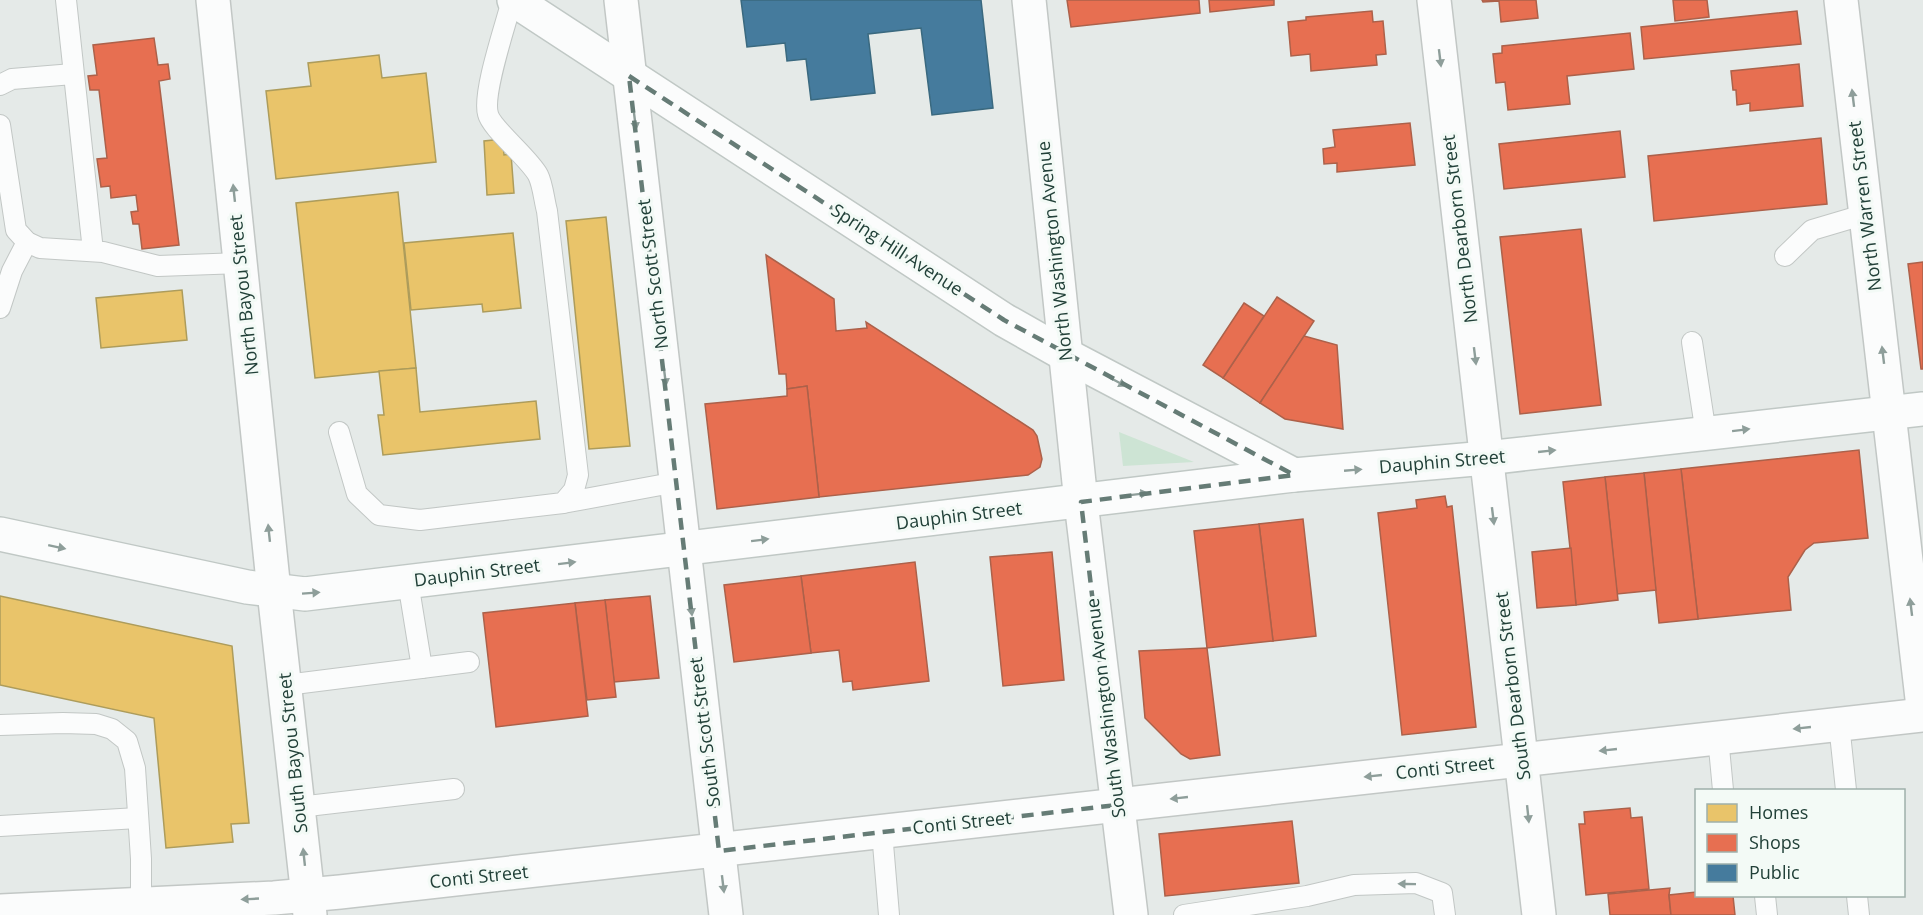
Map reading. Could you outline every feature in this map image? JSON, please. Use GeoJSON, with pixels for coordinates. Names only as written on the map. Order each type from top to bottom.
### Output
{"type":"FeatureCollection","features":[{"type":"Feature","properties":{"kind":"street","name":"North Bayou Street"},"geometry":{"type":"LineString","coordinates":[[213,0],[274,591]]}},
{"type":"Feature","properties":{"kind":"street","name":"Spring Hill Avenue"},"geometry":{"type":"LineString","coordinates":[[513,0],[1004,320],[1294,475]]}},
{"type":"Feature","properties":{"kind":"street","name":"North Scott Street"},"geometry":{"type":"LineString","coordinates":[[621,0],[684,549]]}},
{"type":"Feature","properties":{"kind":"street","name":"North Washington Avenue"},"geometry":{"type":"LineString","coordinates":[[1029,0],[1081,502]]}},
{"type":"Feature","properties":{"kind":"street","name":"North Dearborn Street"},"geometry":{"type":"LineString","coordinates":[[1434,0],[1486,458]]}},
{"type":"Feature","properties":{"kind":"street","name":"North Warren Street"},"geometry":{"type":"LineString","coordinates":[[1841,0],[1923,707]]}},
{"type":"Feature","properties":{"kind":"street","name":"Dauphin Street"},"geometry":{"type":"LineString","coordinates":[[0,534],[247,587],[305,594],[1294,475],[1486,458],[1923,409]]}},
{"type":"Feature","properties":{"kind":"street","name":"South Dearborn Street"},"geometry":{"type":"LineString","coordinates":[[1486,458],[1539,915]]}},
{"type":"Feature","properties":{"kind":"street","name":"South Washington Avenue"},"geometry":{"type":"LineString","coordinates":[[1081,502],[1131,915]]}},
{"type":"Feature","properties":{"kind":"street","name":"South Scott Street"},"geometry":{"type":"LineString","coordinates":[[684,549],[726,915]]}},
{"type":"Feature","properties":{"kind":"street","name":"South Bayou Street"},"geometry":{"type":"LineString","coordinates":[[274,591],[309,905]]}},
{"type":"Feature","properties":{"kind":"street","name":"Conti Street"},"geometry":{"type":"LineString","coordinates":[[0,911],[141,904],[309,905],[719,851],[1923,715]]}},
{"type":"Feature","properties":{"kind":"lane"},"geometry":{"type":"LineString","coordinates":[[66,0],[93,251]]}},
{"type":"Feature","properties":{"kind":"lane"},"geometry":{"type":"LineString","coordinates":[[513,0],[488,88],[488,114],[496,127],[517,148],[538,176],[547,211],[578,475],[574,490],[562,503]]}},
{"type":"Feature","properties":{"kind":"lane"},"geometry":{"type":"LineString","coordinates":[[0,85],[12,79],[74,74]]}},
{"type":"Feature","properties":{"kind":"lane"},"geometry":{"type":"LineString","coordinates":[[0,125],[16,230],[27,242],[40,248],[104,252],[158,267],[241,263]]}},
{"type":"Feature","properties":{"kind":"lane"},"geometry":{"type":"LineString","coordinates":[[1785,256],[1812,230],[1866,214]]}},
{"type":"Feature","properties":{"kind":"lane"},"geometry":{"type":"LineString","coordinates":[[0,308],[12,271],[27,242]]}},
{"type":"Feature","properties":{"kind":"lane"},"geometry":{"type":"LineString","coordinates":[[1692,342],[1706,434]]}},
{"type":"Feature","properties":{"kind":"lane"},"geometry":{"type":"LineString","coordinates":[[339,432],[357,494],[379,514],[420,520],[562,503],[677,482]]}},
{"type":"Feature","properties":{"kind":"lane"},"geometry":{"type":"LineString","coordinates":[[408,582],[422,668]]}},
{"type":"Feature","properties":{"kind":"lane"},"geometry":{"type":"LineString","coordinates":[[286,685],[469,662]]}},
{"type":"Feature","properties":{"kind":"lane"},"geometry":{"type":"LineString","coordinates":[[0,725],[96,724],[111,729],[127,741],[135,768],[141,859],[141,904]]}},
{"type":"Feature","properties":{"kind":"lane"},"geometry":{"type":"LineString","coordinates":[[1839,724],[1846,789]]}},
{"type":"Feature","properties":{"kind":"lane"},"geometry":{"type":"LineString","coordinates":[[1718,737],[1723,789]]}},
{"type":"Feature","properties":{"kind":"lane"},"geometry":{"type":"LineString","coordinates":[[299,807],[454,789]]}},
{"type":"Feature","properties":{"kind":"lane"},"geometry":{"type":"LineString","coordinates":[[0,826],[138,818]]}},
{"type":"Feature","properties":{"kind":"lane"},"geometry":{"type":"LineString","coordinates":[[882,832],[889,915]]}},
{"type":"Feature","properties":{"kind":"lane"},"geometry":{"type":"LineString","coordinates":[[1184,915],[1281,908],[1354,885],[1416,883],[1442,893],[1445,915]]}},
{"type":"Feature","properties":{"kind":"lane"},"geometry":{"type":"LineString","coordinates":[[1765,897],[1767,915]]}},
{"type":"Feature","properties":{"kind":"lane"},"geometry":{"type":"LineString","coordinates":[[1857,897],[1859,915]]}},
{"type":"Feature","properties":{"kind":"highlighted area"},"geometry":{"type":"Polygon","coordinates":[[[629,76],[1004,320],[1294,475],[1081,502],[1117,805],[719,851],[629,76]]]}},
{"type":"Feature","properties":{"kind":"green space"},"geometry":{"type":"Polygon","coordinates":[[[1119,432],[1194,462],[1123,466],[1119,432]]]}},
{"type":"Feature","properties":{"kind":"building: Homes"},"geometry":{"type":"Polygon","coordinates":[[[379,55],[382,78],[426,73],[436,162],[276,179],[266,91],[311,86],[308,63],[379,55]]]}},
{"type":"Feature","properties":{"kind":"building: Homes"},"geometry":{"type":"Polygon","coordinates":[[[503,139],[504,155],[511,154],[514,193],[487,195],[484,141],[503,139]]]}},
{"type":"Feature","properties":{"kind":"building: Homes"},"geometry":{"type":"Polygon","coordinates":[[[398,192],[416,368],[315,378],[296,203],[398,192]]]}},
{"type":"Feature","properties":{"kind":"building: Homes"},"geometry":{"type":"Polygon","coordinates":[[[606,217],[630,446],[589,449],[566,221],[606,217]]]}},
{"type":"Feature","properties":{"kind":"building: Homes"},"geometry":{"type":"Polygon","coordinates":[[[513,233],[521,308],[483,312],[482,304],[411,310],[404,243],[513,233]]]}},
{"type":"Feature","properties":{"kind":"building: Homes"},"geometry":{"type":"Polygon","coordinates":[[[182,290],[187,340],[101,348],[96,298],[182,290]]]}},
{"type":"Feature","properties":{"kind":"building: Homes"},"geometry":{"type":"Polygon","coordinates":[[[416,368],[420,412],[536,401],[540,439],[383,455],[378,415],[384,415],[379,371],[416,368]]]}},
{"type":"Feature","properties":{"kind":"building: Homes"},"geometry":{"type":"Polygon","coordinates":[[[0,596],[232,646],[249,823],[231,824],[233,842],[166,848],[154,718],[0,685],[0,596]]]}},
{"type":"Feature","properties":{"kind":"building: Shops"},"geometry":{"type":"Polygon","coordinates":[[[1067,0],[1199,0],[1200,13],[1071,27],[1067,0]]]}},
{"type":"Feature","properties":{"kind":"building: Shops"},"geometry":{"type":"Polygon","coordinates":[[[1209,0],[1274,0],[1274,5],[1210,12],[1209,0]]]}},
{"type":"Feature","properties":{"kind":"building: Shops"},"geometry":{"type":"Polygon","coordinates":[[[1482,0],[1536,0],[1538,18],[1501,22],[1499,1],[1483,2],[1482,0]]]}},
{"type":"Feature","properties":{"kind":"building: Shops"},"geometry":{"type":"Polygon","coordinates":[[[1673,0],[1707,0],[1709,17],[1675,21],[1673,0]]]}},
{"type":"Feature","properties":{"kind":"building: Shops"},"geometry":{"type":"Polygon","coordinates":[[[1372,11],[1373,22],[1383,21],[1386,54],[1376,55],[1377,65],[1311,71],[1310,54],[1291,56],[1288,22],[1306,20],[1306,17],[1372,11]]]}},
{"type":"Feature","properties":{"kind":"building: Shops"},"geometry":{"type":"Polygon","coordinates":[[[1797,11],[1801,44],[1644,59],[1641,27],[1797,11]]]}},
{"type":"Feature","properties":{"kind":"building: Shops"},"geometry":{"type":"Polygon","coordinates":[[[1630,33],[1634,69],[1567,76],[1570,104],[1508,110],[1505,82],[1496,83],[1493,54],[1502,53],[1502,46],[1630,33]]]}},
{"type":"Feature","properties":{"kind":"building: Shops"},"geometry":{"type":"Polygon","coordinates":[[[154,38],[158,65],[168,64],[170,79],[159,81],[179,245],[142,249],[139,224],[133,224],[131,212],[138,211],[136,195],[111,198],[110,186],[101,187],[97,159],[107,158],[99,90],[90,90],[88,76],[97,75],[93,45],[154,38]]]}},
{"type":"Feature","properties":{"kind":"building: Shops"},"geometry":{"type":"Polygon","coordinates":[[[1799,64],[1803,106],[1750,111],[1750,103],[1737,105],[1731,71],[1799,64]]]}},
{"type":"Feature","properties":{"kind":"building: Shops"},"geometry":{"type":"Polygon","coordinates":[[[1410,123],[1415,165],[1337,172],[1337,163],[1324,164],[1323,149],[1335,147],[1333,130],[1410,123]]]}},
{"type":"Feature","properties":{"kind":"building: Shops"},"geometry":{"type":"Polygon","coordinates":[[[1620,131],[1625,177],[1504,189],[1499,144],[1620,131]]]}},
{"type":"Feature","properties":{"kind":"building: Shops"},"geometry":{"type":"Polygon","coordinates":[[[1821,138],[1827,204],[1654,221],[1648,156],[1821,138]]]}},
{"type":"Feature","properties":{"kind":"building: Shops"},"geometry":{"type":"Polygon","coordinates":[[[1581,229],[1601,405],[1520,414],[1500,237],[1581,229]]]}},
{"type":"Feature","properties":{"kind":"building: Shops"},"geometry":{"type":"Polygon","coordinates":[[[766,255],[834,299],[836,331],[867,328],[866,322],[1033,430],[1037,436],[1042,459],[1040,467],[1028,475],[819,497],[807,386],[787,389],[786,374],[779,374],[766,255]]]}},
{"type":"Feature","properties":{"kind":"building: Shops"},"geometry":{"type":"Polygon","coordinates":[[[1923,262],[1923,369],[1921,369],[1908,264],[1923,262]]]}},
{"type":"Feature","properties":{"kind":"building: Shops"},"geometry":{"type":"Polygon","coordinates":[[[1277,297],[1314,321],[1260,403],[1223,378],[1277,297]]]}},
{"type":"Feature","properties":{"kind":"building: Shops"},"geometry":{"type":"Polygon","coordinates":[[[1244,303],[1264,316],[1223,378],[1203,365],[1244,303]]]}},
{"type":"Feature","properties":{"kind":"building: Shops"},"geometry":{"type":"Polygon","coordinates":[[[1304,336],[1337,345],[1343,429],[1285,419],[1260,403],[1304,336]]]}},
{"type":"Feature","properties":{"kind":"building: Shops"},"geometry":{"type":"Polygon","coordinates":[[[807,386],[819,497],[717,509],[705,404],[787,396],[787,389],[807,386]]]}},
{"type":"Feature","properties":{"kind":"building: Shops"},"geometry":{"type":"Polygon","coordinates":[[[1859,450],[1868,538],[1814,543],[1805,550],[1788,577],[1791,610],[1698,619],[1681,469],[1859,450]]]}},
{"type":"Feature","properties":{"kind":"building: Shops"},"geometry":{"type":"Polygon","coordinates":[[[1681,469],[1698,619],[1659,623],[1644,473],[1681,469]]]}},
{"type":"Feature","properties":{"kind":"building: Shops"},"geometry":{"type":"Polygon","coordinates":[[[1644,473],[1656,590],[1617,594],[1605,477],[1644,473]]]}},
{"type":"Feature","properties":{"kind":"building: Shops"},"geometry":{"type":"Polygon","coordinates":[[[1605,477],[1618,600],[1576,605],[1563,482],[1605,477]]]}},
{"type":"Feature","properties":{"kind":"building: Shops"},"geometry":{"type":"Polygon","coordinates":[[[1445,496],[1447,507],[1452,506],[1476,727],[1402,735],[1378,513],[1417,508],[1416,500],[1445,496]]]}},
{"type":"Feature","properties":{"kind":"building: Shops"},"geometry":{"type":"Polygon","coordinates":[[[1303,519],[1316,636],[1273,641],[1259,524],[1303,519]]]}},
{"type":"Feature","properties":{"kind":"building: Shops"},"geometry":{"type":"Polygon","coordinates":[[[1259,524],[1273,641],[1207,648],[1194,531],[1259,524]]]}},
{"type":"Feature","properties":{"kind":"building: Shops"},"geometry":{"type":"Polygon","coordinates":[[[1571,548],[1576,605],[1537,608],[1532,552],[1571,548]]]}},
{"type":"Feature","properties":{"kind":"building: Shops"},"geometry":{"type":"Polygon","coordinates":[[[1052,552],[1064,680],[1003,686],[990,557],[1052,552]]]}},
{"type":"Feature","properties":{"kind":"building: Shops"},"geometry":{"type":"Polygon","coordinates":[[[915,562],[929,681],[853,690],[852,681],[843,682],[839,650],[811,653],[801,576],[915,562]]]}},
{"type":"Feature","properties":{"kind":"building: Shops"},"geometry":{"type":"Polygon","coordinates":[[[801,576],[811,653],[734,662],[724,585],[801,576]]]}},
{"type":"Feature","properties":{"kind":"building: Shops"},"geometry":{"type":"Polygon","coordinates":[[[650,596],[659,678],[614,682],[605,600],[650,596]]]}},
{"type":"Feature","properties":{"kind":"building: Shops"},"geometry":{"type":"Polygon","coordinates":[[[605,600],[616,697],[587,700],[575,603],[605,600]]]}},
{"type":"Feature","properties":{"kind":"building: Shops"},"geometry":{"type":"Polygon","coordinates":[[[575,603],[588,716],[496,727],[483,613],[575,603]]]}},
{"type":"Feature","properties":{"kind":"building: Shops"},"geometry":{"type":"Polygon","coordinates":[[[1207,648],[1220,755],[1190,759],[1181,754],[1145,718],[1139,651],[1207,648]]]}},
{"type":"Feature","properties":{"kind":"building: Shops"},"geometry":{"type":"Polygon","coordinates":[[[1630,808],[1631,818],[1642,817],[1649,889],[1586,895],[1579,824],[1585,824],[1584,812],[1630,808]]]}},
{"type":"Feature","properties":{"kind":"building: Shops"},"geometry":{"type":"Polygon","coordinates":[[[1292,821],[1299,883],[1165,896],[1159,834],[1292,821]]]}},
{"type":"Feature","properties":{"kind":"building: Shops"},"geometry":{"type":"Polygon","coordinates":[[[1670,888],[1671,915],[1610,915],[1608,894],[1670,888]]]}},
{"type":"Feature","properties":{"kind":"building: Shops"},"geometry":{"type":"Polygon","coordinates":[[[1695,892],[1695,897],[1733,897],[1735,915],[1671,915],[1669,895],[1695,892]]]}},
{"type":"Feature","properties":{"kind":"building: Public"},"geometry":{"type":"Polygon","coordinates":[[[741,0],[981,0],[993,108],[932,115],[921,28],[868,34],[875,93],[811,100],[806,59],[787,61],[785,43],[747,47],[741,0]]]}}]}
